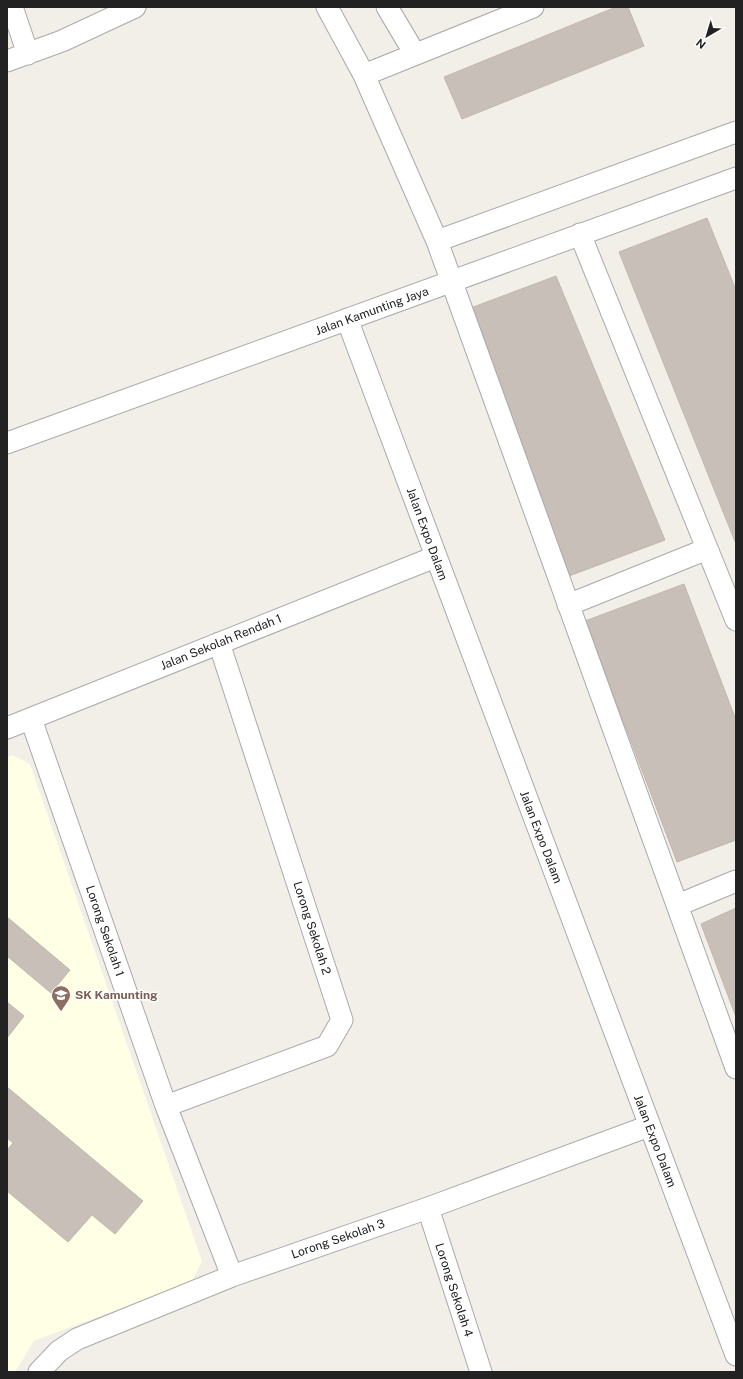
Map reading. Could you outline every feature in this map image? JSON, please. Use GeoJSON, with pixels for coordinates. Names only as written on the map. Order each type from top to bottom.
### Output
{"type":"FeatureCollection","features":[{"type":"Feature","properties":{"kind":"street"},"geometry":{"type":"LineString","coordinates":[[12,7],[28,54]]}},
{"type":"Feature","properties":{"kind":"street"},"geometry":{"type":"LineString","coordinates":[[7,61],[62,41],[134,7]]}},
{"type":"Feature","properties":{"kind":"street"},"geometry":{"type":"LineString","coordinates":[[327,7],[364,74],[437,241],[450,282],[678,905],[736,1068]]}},
{"type":"Feature","properties":{"kind":"street"},"geometry":{"type":"LineString","coordinates":[[387,7],[415,54]]}},
{"type":"Feature","properties":{"kind":"street"},"geometry":{"type":"LineString","coordinates":[[364,74],[533,7]]}},
{"type":"Feature","properties":{"kind":"street"},"geometry":{"type":"LineString","coordinates":[[437,241],[736,132]]}},
{"type":"Feature","properties":{"kind":"street","name":"Jalan Kamunting Jaya"},"geometry":{"type":"LineString","coordinates":[[7,443],[736,178]]}},
{"type":"Feature","properties":{"kind":"street"},"geometry":{"type":"LineString","coordinates":[[580,234],[706,549],[736,620]]}},
{"type":"Feature","properties":{"kind":"street","name":"Jalan Expo Dalam"},"geometry":{"type":"LineString","coordinates":[[347,319],[435,557],[736,1355]]}},
{"type":"Feature","properties":{"kind":"street"},"geometry":{"type":"LineString","coordinates":[[568,605],[706,549]]}},
{"type":"Feature","properties":{"kind":"street","name":"Jalan Sekolah Rendah 1"},"geometry":{"type":"LineString","coordinates":[[7,728],[435,557]]}},
{"type":"Feature","properties":{"kind":"street","name":"Lorong Sekolah 2"},"geometry":{"type":"LineString","coordinates":[[166,1106],[327,1046],[342,1020],[219,643]]}},
{"type":"Feature","properties":{"kind":"street","name":"Lorong Sekolah 1"},"geometry":{"type":"LineString","coordinates":[[31,719],[166,1106],[232,1276]]}},
{"type":"Feature","properties":{"kind":"street"},"geometry":{"type":"LineString","coordinates":[[678,905],[736,881]]}},
{"type":"Feature","properties":{"kind":"street","name":"Lorong Sekolah 3"},"geometry":{"type":"LineString","coordinates":[[39,1372],[59,1351],[77,1339],[232,1276],[428,1208],[649,1126]]}},
{"type":"Feature","properties":{"kind":"street","name":"Lorong Sekolah 4"},"geometry":{"type":"LineString","coordinates":[[428,1208],[481,1372]]}},
{"type":"Feature","properties":{"kind":"shaded area","name":"SK Kamunting"},"geometry":{"type":"Polygon","coordinates":[[[12,755],[30,764],[202,1261],[192,1281],[34,1341],[15,1372],[7,1372],[7,758],[12,755]]]}},
{"type":"Feature","properties":{"kind":"building"},"geometry":{"type":"Polygon","coordinates":[[[616,7],[628,7],[644,46],[462,119],[444,77],[616,7]]]}},
{"type":"Feature","properties":{"kind":"building"},"geometry":{"type":"Polygon","coordinates":[[[707,218],[736,290],[736,544],[619,252],[707,218]]]}},
{"type":"Feature","properties":{"kind":"building"},"geometry":{"type":"Polygon","coordinates":[[[556,276],[665,540],[569,576],[460,312],[556,276]]]}},
{"type":"Feature","properties":{"kind":"building"},"geometry":{"type":"Polygon","coordinates":[[[684,584],[736,720],[736,840],[677,862],[585,621],[684,584]]]}},
{"type":"Feature","properties":{"kind":"building"},"geometry":{"type":"Polygon","coordinates":[[[736,908],[736,1017],[701,924],[736,908]]]}},
{"type":"Feature","properties":{"kind":"building"},"geometry":{"type":"Polygon","coordinates":[[[7,917],[70,970],[51,993],[7,956],[7,917]]]}},
{"type":"Feature","properties":{"kind":"building"},"geometry":{"type":"Polygon","coordinates":[[[7,1002],[24,1016],[7,1038],[7,1002]]]}},
{"type":"Feature","properties":{"kind":"building"},"geometry":{"type":"Polygon","coordinates":[[[7,1087],[143,1201],[115,1234],[92,1215],[68,1242],[7,1191],[7,1150],[13,1143],[7,1138],[7,1087]]]}},
{"type":"Feature","properties":{"kind":"place","name":"SK Kamunting"},"geometry":{"type":"Point","coordinates":[61,1012]}}]}
